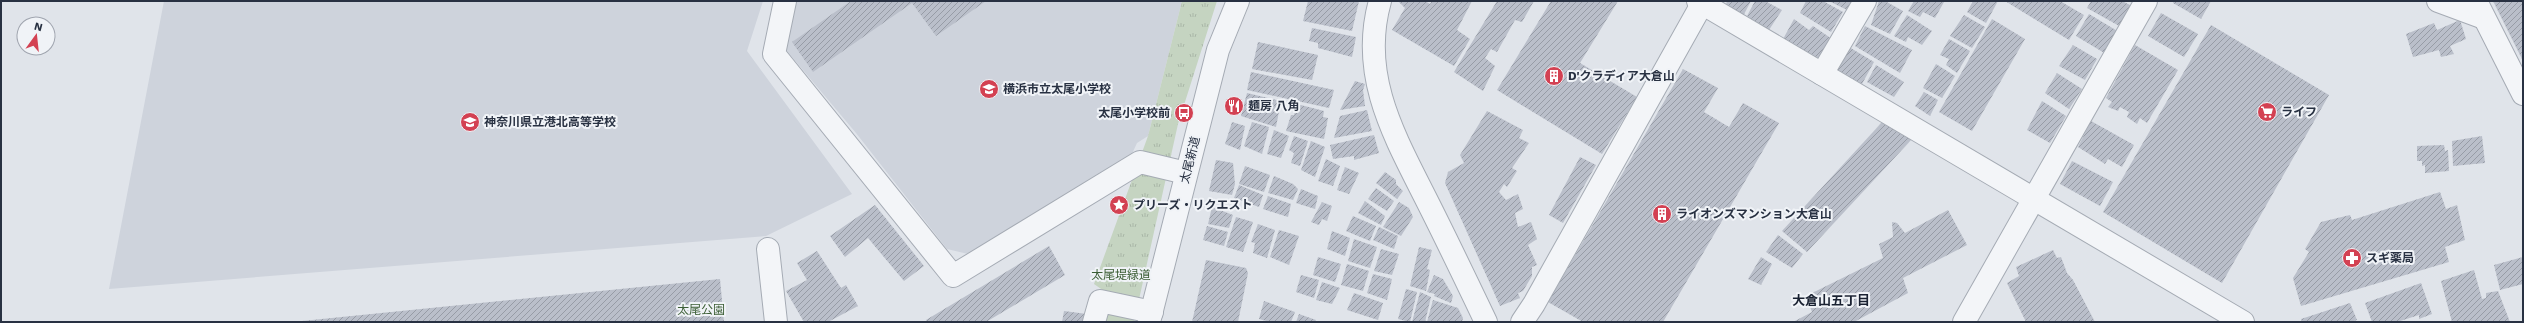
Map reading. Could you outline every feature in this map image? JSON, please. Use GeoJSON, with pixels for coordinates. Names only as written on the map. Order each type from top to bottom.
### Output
{"type":"FeatureCollection","features":[{"type":"Feature","properties":{"kind":"street"},"geometry":{"type":"LineString","coordinates":[[785,1],[774,54],[953,276],[1140,162],[1186,173]]}},
{"type":"Feature","properties":{"kind":"street","name":"太尾新道"},"geometry":{"type":"LineString","coordinates":[[1150,317],[1218,50],[1238,1]]}},
{"type":"Feature","properties":{"kind":"street"},"geometry":{"type":"LineString","coordinates":[[1380,1],[1377,12],[1374,47],[1377,83],[1387,120],[1402,156],[1486,322]]}},
{"type":"Feature","properties":{"kind":"street"},"geometry":{"type":"LineString","coordinates":[[1822,74],[1865,1]]}},
{"type":"Feature","properties":{"kind":"street"},"geometry":{"type":"LineString","coordinates":[[1964,322],[2146,1]]}},
{"type":"Feature","properties":{"kind":"street"},"geometry":{"type":"LineString","coordinates":[[2438,1],[2480,9],[2523,94]]}},
{"type":"Feature","properties":{"kind":"street"},"geometry":{"type":"LineString","coordinates":[[1522,322],[1534,304],[1700,2],[2034,197],[2244,322]]}},
{"type":"Feature","properties":{"kind":"street"},"geometry":{"type":"LineString","coordinates":[[768,248],[776,322]]}},
{"type":"Feature","properties":{"kind":"street"},"geometry":{"type":"LineString","coordinates":[[1094,322],[1100,301],[1150,317]]}},
{"type":"Feature","properties":{"kind":"shaded area","name":"神奈川県立港北高等学校"},"geometry":{"type":"Polygon","coordinates":[[[164,1],[763,1],[747,51],[852,194],[766,236],[109,289],[164,1]]]}},
{"type":"Feature","properties":{"kind":"shaded area","name":"横浜市立太尾小学校"},"geometry":{"type":"Polygon","coordinates":[[[793,1],[1182,1],[1148,136],[1137,143],[1131,156],[968,254],[947,249],[856,133],[781,44],[793,1]]]}},
{"type":"Feature","properties":{"kind":"green space","name":"太尾堤緑道"},"geometry":{"type":"Polygon","coordinates":[[[1182,1],[1217,1],[1178,124],[1134,322],[1097,322],[1104,291],[1094,284],[1148,136],[1182,1]]]}},
{"type":"Feature","properties":{"kind":"building"},"geometry":{"type":"Polygon","coordinates":[[[851,1],[986,1],[936,36],[912,3],[813,72],[792,42],[851,1]]]}},
{"type":"Feature","properties":{"kind":"building"},"geometry":{"type":"Polygon","coordinates":[[[1308,1],[1359,1],[1352,31],[1303,21],[1308,1]]]}},
{"type":"Feature","properties":{"kind":"building"},"geometry":{"type":"Polygon","coordinates":[[[1398,1],[1425,1],[1430,4],[1432,1],[1472,1],[1457,30],[1470,39],[1454,66],[1392,30],[1405,8],[1398,1]]]}},
{"type":"Feature","properties":{"kind":"building"},"geometry":{"type":"Polygon","coordinates":[[[1497,1],[1534,1],[1522,22],[1515,20],[1497,52],[1491,49],[1485,58],[1495,66],[1483,91],[1454,72],[1497,1]]]}},
{"type":"Feature","properties":{"kind":"building","name":"D'クラディア大倉山"},"geometry":{"type":"Polygon","coordinates":[[[1551,1],[1618,1],[1580,63],[1637,97],[1602,154],[1497,90],[1551,1]]]}},
{"type":"Feature","properties":{"kind":"building"},"geometry":{"type":"Polygon","coordinates":[[[1727,1],[1751,1],[1742,18],[1725,8],[1727,1]]]}},
{"type":"Feature","properties":{"kind":"building"},"geometry":{"type":"Polygon","coordinates":[[[1755,1],[1765,1],[1782,10],[1769,30],[1747,16],[1755,1]]]}},
{"type":"Feature","properties":{"kind":"building"},"geometry":{"type":"Polygon","coordinates":[[[1806,1],[1823,1],[1843,12],[1831,32],[1800,13],[1806,1]]]}},
{"type":"Feature","properties":{"kind":"building"},"geometry":{"type":"Polygon","coordinates":[[[1829,1],[1851,1],[1852,2],[1847,10],[1829,1]]]}},
{"type":"Feature","properties":{"kind":"building"},"geometry":{"type":"Polygon","coordinates":[[[1879,1],[1885,1],[1903,11],[1890,34],[1871,25],[1879,1]]]}},
{"type":"Feature","properties":{"kind":"building"},"geometry":{"type":"Polygon","coordinates":[[[1914,1],[1944,2],[1935,18],[1923,12],[1920,17],[1908,11],[1914,1]]]}},
{"type":"Feature","properties":{"kind":"building"},"geometry":{"type":"Polygon","coordinates":[[[1973,1],[1998,1],[1986,23],[1967,12],[1973,1]]]}},
{"type":"Feature","properties":{"kind":"building"},"geometry":{"type":"Polygon","coordinates":[[[2005,1],[2060,1],[2084,15],[2069,40],[2005,1]]]}},
{"type":"Feature","properties":{"kind":"building"},"geometry":{"type":"Polygon","coordinates":[[[2091,1],[2122,1],[2132,6],[2121,27],[2087,8],[2091,1]]]}},
{"type":"Feature","properties":{"kind":"building"},"geometry":{"type":"Polygon","coordinates":[[[2174,1],[2211,1],[2201,19],[2173,3],[2174,1]]]}},
{"type":"Feature","properties":{"kind":"building"},"geometry":{"type":"Polygon","coordinates":[[[2493,1],[2523,1],[2523,61],[2493,1]]]}},
{"type":"Feature","properties":{"kind":"building"},"geometry":{"type":"Polygon","coordinates":[[[2161,13],[2198,34],[2184,57],[2148,36],[2161,13]]]}},
{"type":"Feature","properties":{"kind":"building"},"geometry":{"type":"Polygon","coordinates":[[[2089,14],[2119,32],[2106,54],[2076,36],[2089,14]]]}},
{"type":"Feature","properties":{"kind":"building"},"geometry":{"type":"Polygon","coordinates":[[[1907,15],[1932,31],[1922,45],[1908,37],[1906,42],[1894,36],[1907,15]]]}},
{"type":"Feature","properties":{"kind":"building"},"geometry":{"type":"Polygon","coordinates":[[[1964,15],[1985,27],[1972,48],[1950,36],[1964,15]]]}},
{"type":"Feature","properties":{"kind":"building"},"geometry":{"type":"Polygon","coordinates":[[[1794,19],[1809,30],[1813,26],[1835,41],[1818,62],[1782,41],[1794,19]]]}},
{"type":"Feature","properties":{"kind":"building"},"geometry":{"type":"Polygon","coordinates":[[[1992,19],[2025,39],[1972,131],[1939,112],[1992,19]]]}},
{"type":"Feature","properties":{"kind":"building"},"geometry":{"type":"Polygon","coordinates":[[[2460,20],[2466,39],[2450,46],[2454,54],[2441,57],[2439,50],[2413,57],[2406,34],[2434,23],[2437,30],[2460,20]]]}},
{"type":"Feature","properties":{"kind":"building"},"geometry":{"type":"Polygon","coordinates":[[[2211,25],[2329,95],[2222,283],[2103,212],[2211,25]]]}},
{"type":"Feature","properties":{"kind":"building"},"geometry":{"type":"Polygon","coordinates":[[[1865,26],[1912,50],[1900,73],[1855,46],[1865,26]]]}},
{"type":"Feature","properties":{"kind":"building"},"geometry":{"type":"Polygon","coordinates":[[[1312,28],[1356,37],[1352,57],[1318,48],[1318,43],[1309,41],[1312,28]]]}},
{"type":"Feature","properties":{"kind":"building"},"geometry":{"type":"Polygon","coordinates":[[[1949,39],[1970,51],[1957,73],[1946,65],[1949,59],[1940,55],[1949,39]]]}},
{"type":"Feature","properties":{"kind":"building"},"geometry":{"type":"Polygon","coordinates":[[[1258,42],[1318,55],[1312,80],[1252,69],[1258,42]]]}},
{"type":"Feature","properties":{"kind":"building"},"geometry":{"type":"Polygon","coordinates":[[[2073,45],[2097,59],[2085,80],[2059,66],[2073,45]]]}},
{"type":"Feature","properties":{"kind":"building"},"geometry":{"type":"Polygon","coordinates":[[[2135,45],[2178,70],[2147,123],[2140,118],[2137,124],[2127,117],[2129,112],[2120,107],[2118,111],[2108,107],[2112,102],[2106,98],[2135,45]]]}},
{"type":"Feature","properties":{"kind":"building"},"geometry":{"type":"Polygon","coordinates":[[[1849,47],[1874,62],[1862,84],[1836,69],[1849,47]]]}},
{"type":"Feature","properties":{"kind":"building"},"geometry":{"type":"Polygon","coordinates":[[[1936,64],[1955,76],[1942,98],[1923,88],[1936,64]]]}},
{"type":"Feature","properties":{"kind":"building"},"geometry":{"type":"Polygon","coordinates":[[[1876,65],[1904,82],[1894,97],[1867,82],[1876,65]]]}},
{"type":"Feature","properties":{"kind":"building","name":"ライオンズマンション大倉山"},"geometry":{"type":"Polygon","coordinates":[[[1683,69],[1718,88],[1704,112],[1729,127],[1743,103],[1779,123],[1663,322],[1583,322],[1548,302],[1683,69]]]}},
{"type":"Feature","properties":{"kind":"building"},"geometry":{"type":"Polygon","coordinates":[[[1251,72],[1334,90],[1329,108],[1247,90],[1251,72]]]}},
{"type":"Feature","properties":{"kind":"building"},"geometry":{"type":"Polygon","coordinates":[[[2057,73],[2082,89],[2069,109],[2045,93],[2057,73]]]}},
{"type":"Feature","properties":{"kind":"building"},"geometry":{"type":"Polygon","coordinates":[[[1355,81],[1365,84],[1363,90],[1365,106],[1340,110],[1355,81]]]}},
{"type":"Feature","properties":{"kind":"building"},"geometry":{"type":"Polygon","coordinates":[[[1924,92],[1938,100],[1930,116],[1915,106],[1924,92]]]}},
{"type":"Feature","properties":{"kind":"building"},"geometry":{"type":"Polygon","coordinates":[[[1247,93],[1281,101],[1276,127],[1241,116],[1247,93]]]}},
{"type":"Feature","properties":{"kind":"building"},"geometry":{"type":"Polygon","coordinates":[[[2042,101],[2066,116],[2050,143],[2027,130],[2042,101]]]}},
{"type":"Feature","properties":{"kind":"building"},"geometry":{"type":"Polygon","coordinates":[[[1297,104],[1324,111],[1323,117],[1328,118],[1324,139],[1286,131],[1291,115],[1294,115],[1297,104]]]}},
{"type":"Feature","properties":{"kind":"building"},"geometry":{"type":"Polygon","coordinates":[[[1367,110],[1372,131],[1334,138],[1340,116],[1367,110]]]}},
{"type":"Feature","properties":{"kind":"building"},"geometry":{"type":"Polygon","coordinates":[[[1487,111],[1523,130],[1519,138],[1529,143],[1512,168],[1517,171],[1507,187],[1504,184],[1499,192],[1506,200],[1518,194],[1523,209],[1515,213],[1518,227],[1531,222],[1537,239],[1528,245],[1537,265],[1532,267],[1532,276],[1523,291],[1518,293],[1520,298],[1500,306],[1445,183],[1448,172],[1464,163],[1460,155],[1487,111]]]}},
{"type":"Feature","properties":{"kind":"building"},"geometry":{"type":"Polygon","coordinates":[[[1884,120],[1912,139],[1807,252],[1782,231],[1884,120]]]}},
{"type":"Feature","properties":{"kind":"building"},"geometry":{"type":"Polygon","coordinates":[[[2091,121],[2134,145],[2122,167],[2108,159],[2105,164],[2078,147],[2091,121]]]}},
{"type":"Feature","properties":{"kind":"building"},"geometry":{"type":"Polygon","coordinates":[[[1232,122],[1245,126],[1240,150],[1225,144],[1232,122]]]}},
{"type":"Feature","properties":{"kind":"building"},"geometry":{"type":"Polygon","coordinates":[[[1252,122],[1269,127],[1262,154],[1244,146],[1252,122]]]}},
{"type":"Feature","properties":{"kind":"building"},"geometry":{"type":"Polygon","coordinates":[[[1274,130],[1289,136],[1281,158],[1267,154],[1274,130]]]}},
{"type":"Feature","properties":{"kind":"building"},"geometry":{"type":"Polygon","coordinates":[[[1374,135],[1379,153],[1354,160],[1354,156],[1333,159],[1330,145],[1374,135]]]}},
{"type":"Feature","properties":{"kind":"building"},"geometry":{"type":"Polygon","coordinates":[[[1294,136],[1308,141],[1300,166],[1291,163],[1294,153],[1289,150],[1294,136]]]}},
{"type":"Feature","properties":{"kind":"building"},"geometry":{"type":"Polygon","coordinates":[[[2482,136],[2485,163],[2453,166],[2452,141],[2482,136]]]}},
{"type":"Feature","properties":{"kind":"building"},"geometry":{"type":"Polygon","coordinates":[[[1311,141],[1325,147],[1315,177],[1301,170],[1311,141]]]}},
{"type":"Feature","properties":{"kind":"building"},"geometry":{"type":"Polygon","coordinates":[[[2444,145],[2445,151],[2448,150],[2449,171],[2425,173],[2425,165],[2422,166],[2422,161],[2417,161],[2417,146],[2444,145]]]}},
{"type":"Feature","properties":{"kind":"building"},"geometry":{"type":"Polygon","coordinates":[[[1580,157],[1596,165],[1563,223],[1549,215],[1580,157]]]}},
{"type":"Feature","properties":{"kind":"building"},"geometry":{"type":"Polygon","coordinates":[[[1326,159],[1340,166],[1333,186],[1318,181],[1326,159]]]}},
{"type":"Feature","properties":{"kind":"building"},"geometry":{"type":"Polygon","coordinates":[[[1216,160],[1233,163],[1235,184],[1232,195],[1209,191],[1216,160]]]}},
{"type":"Feature","properties":{"kind":"building"},"geometry":{"type":"Polygon","coordinates":[[[2072,161],[2113,182],[2100,206],[2060,184],[2072,161]]]}},
{"type":"Feature","properties":{"kind":"building"},"geometry":{"type":"Polygon","coordinates":[[[1245,166],[1270,175],[1264,192],[1239,184],[1245,166]]]}},
{"type":"Feature","properties":{"kind":"building"},"geometry":{"type":"Polygon","coordinates":[[[1345,167],[1359,173],[1349,194],[1337,190],[1345,167]]]}},
{"type":"Feature","properties":{"kind":"building"},"geometry":{"type":"Polygon","coordinates":[[[1385,172],[1396,180],[1396,184],[1403,191],[1397,199],[1376,183],[1385,172]]]}},
{"type":"Feature","properties":{"kind":"building"},"geometry":{"type":"Polygon","coordinates":[[[1274,176],[1293,184],[1298,189],[1293,200],[1268,193],[1274,176]]]}},
{"type":"Feature","properties":{"kind":"building"},"geometry":{"type":"Polygon","coordinates":[[[1239,185],[1263,195],[1259,207],[1234,198],[1239,185]]]}},
{"type":"Feature","properties":{"kind":"building"},"geometry":{"type":"Polygon","coordinates":[[[1376,188],[1394,201],[1387,211],[1368,199],[1376,188]]]}},
{"type":"Feature","properties":{"kind":"building"},"geometry":{"type":"Polygon","coordinates":[[[1301,189],[1318,196],[1315,209],[1296,203],[1301,189]]]}},
{"type":"Feature","properties":{"kind":"building"},"geometry":{"type":"Polygon","coordinates":[[[2440,192],[2446,209],[2457,205],[2465,240],[2445,247],[2449,262],[2301,306],[2293,278],[2309,252],[2305,249],[2321,222],[2350,215],[2352,220],[2440,192]]]}},
{"type":"Feature","properties":{"kind":"building"},"geometry":{"type":"Polygon","coordinates":[[[1268,196],[1291,204],[1288,217],[1263,209],[1268,196]]]}},
{"type":"Feature","properties":{"kind":"building"},"geometry":{"type":"Polygon","coordinates":[[[1365,201],[1385,216],[1381,225],[1358,213],[1365,201]]]}},
{"type":"Feature","properties":{"kind":"building"},"geometry":{"type":"Polygon","coordinates":[[[1322,202],[1332,206],[1327,221],[1322,219],[1319,225],[1311,222],[1322,202]]]}},
{"type":"Feature","properties":{"kind":"building"},"geometry":{"type":"Polygon","coordinates":[[[1399,202],[1409,208],[1413,217],[1401,236],[1383,227],[1399,202]]]}},
{"type":"Feature","properties":{"kind":"building"},"geometry":{"type":"Polygon","coordinates":[[[875,205],[924,266],[904,281],[868,238],[845,257],[830,236],[875,205]]]}},
{"type":"Feature","properties":{"kind":"building"},"geometry":{"type":"Polygon","coordinates":[[[1212,207],[1233,215],[1229,228],[1208,224],[1212,207]]]}},
{"type":"Feature","properties":{"kind":"building"},"geometry":{"type":"Polygon","coordinates":[[[1948,210],[1967,245],[1903,278],[1908,293],[1854,322],[1793,322],[1812,312],[1806,296],[1883,258],[1879,244],[1893,237],[1892,222],[1897,223],[1905,233],[1948,210]]]}},
{"type":"Feature","properties":{"kind":"building"},"geometry":{"type":"Polygon","coordinates":[[[1353,216],[1376,226],[1370,241],[1346,231],[1353,216]]]}},
{"type":"Feature","properties":{"kind":"building"},"geometry":{"type":"Polygon","coordinates":[[[1236,217],[1253,222],[1243,252],[1226,247],[1236,217]]]}},
{"type":"Feature","properties":{"kind":"building"},"geometry":{"type":"Polygon","coordinates":[[[1258,224],[1275,230],[1267,258],[1253,253],[1255,243],[1251,242],[1258,224]]]}},
{"type":"Feature","properties":{"kind":"building"},"geometry":{"type":"Polygon","coordinates":[[[1207,226],[1228,232],[1224,246],[1203,240],[1207,226]]]}},
{"type":"Feature","properties":{"kind":"building"},"geometry":{"type":"Polygon","coordinates":[[[1379,227],[1398,236],[1394,249],[1373,240],[1379,227]]]}},
{"type":"Feature","properties":{"kind":"building"},"geometry":{"type":"Polygon","coordinates":[[[1279,230],[1299,236],[1289,265],[1270,257],[1279,230]]]}},
{"type":"Feature","properties":{"kind":"building"},"geometry":{"type":"Polygon","coordinates":[[[1332,231],[1350,238],[1345,256],[1327,249],[1332,231]]]}},
{"type":"Feature","properties":{"kind":"building"},"geometry":{"type":"Polygon","coordinates":[[[1778,235],[1803,254],[1792,268],[1766,252],[1778,235]]]}},
{"type":"Feature","properties":{"kind":"building"},"geometry":{"type":"Polygon","coordinates":[[[1354,239],[1377,247],[1370,268],[1348,261],[1354,239]]]}},
{"type":"Feature","properties":{"kind":"building"},"geometry":{"type":"Polygon","coordinates":[[[1049,246],[1065,275],[986,322],[927,322],[926,320],[1049,246]]]}},
{"type":"Feature","properties":{"kind":"building"},"geometry":{"type":"Polygon","coordinates":[[[1419,247],[1432,250],[1427,269],[1430,270],[1426,291],[1410,286],[1419,247]]]}},
{"type":"Feature","properties":{"kind":"building"},"geometry":{"type":"Polygon","coordinates":[[[1381,249],[1399,254],[1392,275],[1374,271],[1381,249]]]}},
{"type":"Feature","properties":{"kind":"building"},"geometry":{"type":"Polygon","coordinates":[[[2053,250],[2057,258],[2061,257],[2067,273],[2073,280],[2095,322],[2026,322],[2007,283],[2019,276],[2016,267],[2053,250]]]}},
{"type":"Feature","properties":{"kind":"building"},"geometry":{"type":"Polygon","coordinates":[[[817,251],[841,288],[846,285],[858,306],[828,322],[804,322],[786,291],[807,280],[797,263],[817,251]]]}},
{"type":"Feature","properties":{"kind":"building"},"geometry":{"type":"Polygon","coordinates":[[[1318,257],[1341,264],[1335,282],[1313,275],[1318,257]]]}},
{"type":"Feature","properties":{"kind":"building"},"geometry":{"type":"Polygon","coordinates":[[[1761,257],[1772,264],[1761,285],[1748,279],[1761,257]]]}},
{"type":"Feature","properties":{"kind":"building"},"geometry":{"type":"Polygon","coordinates":[[[2523,257],[2523,284],[2500,290],[2494,265],[2523,257]]]}},
{"type":"Feature","properties":{"kind":"building"},"geometry":{"type":"Polygon","coordinates":[[[1206,260],[1246,268],[1248,273],[1238,322],[1192,322],[1206,260]]]}},
{"type":"Feature","properties":{"kind":"building"},"geometry":{"type":"Polygon","coordinates":[[[1347,264],[1369,271],[1363,291],[1341,285],[1347,264]]]}},
{"type":"Feature","properties":{"kind":"building"},"geometry":{"type":"Polygon","coordinates":[[[2474,270],[2482,299],[2486,298],[2486,293],[2498,291],[2510,322],[2452,322],[2441,281],[2474,270]]]}},
{"type":"Feature","properties":{"kind":"building"},"geometry":{"type":"Polygon","coordinates":[[[1373,274],[1392,279],[1387,300],[1367,293],[1373,274]]]}},
{"type":"Feature","properties":{"kind":"building"},"geometry":{"type":"Polygon","coordinates":[[[1301,275],[1319,280],[1314,298],[1296,292],[1301,275]]]}},
{"type":"Feature","properties":{"kind":"building"},"geometry":{"type":"Polygon","coordinates":[[[1434,275],[1443,279],[1453,296],[1451,303],[1434,296],[1435,294],[1427,292],[1434,275]]]}},
{"type":"Feature","properties":{"kind":"building"},"geometry":{"type":"Polygon","coordinates":[[[720,279],[724,322],[302,322],[302,321],[720,279]]]}},
{"type":"Feature","properties":{"kind":"building"},"geometry":{"type":"Polygon","coordinates":[[[1322,282],[1340,288],[1332,304],[1316,300],[1322,282]]]}},
{"type":"Feature","properties":{"kind":"building"},"geometry":{"type":"Polygon","coordinates":[[[2421,283],[2432,314],[2419,319],[2419,315],[2397,322],[2372,322],[2365,303],[2421,283]]]}},
{"type":"Feature","properties":{"kind":"building"},"geometry":{"type":"Polygon","coordinates":[[[1406,289],[1417,292],[1410,322],[1398,319],[1406,289]]]}},
{"type":"Feature","properties":{"kind":"building"},"geometry":{"type":"Polygon","coordinates":[[[1420,292],[1431,297],[1425,322],[1412,322],[1420,292]]]}},
{"type":"Feature","properties":{"kind":"building"},"geometry":{"type":"Polygon","coordinates":[[[1354,293],[1383,303],[1378,320],[1347,310],[1354,293]]]}},
{"type":"Feature","properties":{"kind":"building"},"geometry":{"type":"Polygon","coordinates":[[[1433,300],[1458,308],[1463,318],[1462,322],[1427,322],[1433,300]]]}},
{"type":"Feature","properties":{"kind":"building"},"geometry":{"type":"Polygon","coordinates":[[[1264,301],[1295,312],[1291,322],[1270,322],[1259,319],[1264,301]]]}},
{"type":"Feature","properties":{"kind":"building"},"geometry":{"type":"Polygon","coordinates":[[[2350,303],[2357,320],[2351,322],[2302,322],[2301,319],[2350,303]]]}},
{"type":"Feature","properties":{"kind":"building"},"geometry":{"type":"Polygon","coordinates":[[[1064,311],[1087,314],[1086,322],[1062,322],[1064,311]]]}},
{"type":"Feature","properties":{"kind":"building"},"geometry":{"type":"Polygon","coordinates":[[[1299,314],[1316,320],[1315,322],[1296,322],[1299,314]]]}},
{"type":"Feature","properties":{"kind":"place","name":"D'クラディア大倉山"},"geometry":{"type":"Point","coordinates":[1554,76]}},
{"type":"Feature","properties":{"kind":"place","name":"横浜市立太尾小学校"},"geometry":{"type":"Point","coordinates":[989,89]}},
{"type":"Feature","properties":{"kind":"place","name":"麺房 八角"},"geometry":{"type":"Point","coordinates":[1234,106]}},
{"type":"Feature","properties":{"kind":"place","name":"ライフ"},"geometry":{"type":"Point","coordinates":[2267,112]}},
{"type":"Feature","properties":{"kind":"place","name":"太尾小学校前"},"geometry":{"type":"Point","coordinates":[1184,113]}},
{"type":"Feature","properties":{"kind":"place","name":"神奈川県立港北高等学校"},"geometry":{"type":"Point","coordinates":[470,122]}},
{"type":"Feature","properties":{"kind":"place","name":"プリーズ・リクエスト"},"geometry":{"type":"Point","coordinates":[1119,205]}},
{"type":"Feature","properties":{"kind":"place","name":"ライオンズマンション大倉山"},"geometry":{"type":"Point","coordinates":[1662,214]}},
{"type":"Feature","properties":{"kind":"place","name":"スギ薬局"},"geometry":{"type":"Point","coordinates":[2352,258]}},
{"type":"Feature","properties":{"kind":"district","name":"大倉山五丁目"},"geometry":{"type":"Point","coordinates":[1831,300]}},
{"type":"Feature","properties":{"kind":"park label","name":"太尾公園"},"geometry":{"type":"Point","coordinates":[701,310]}}]}
